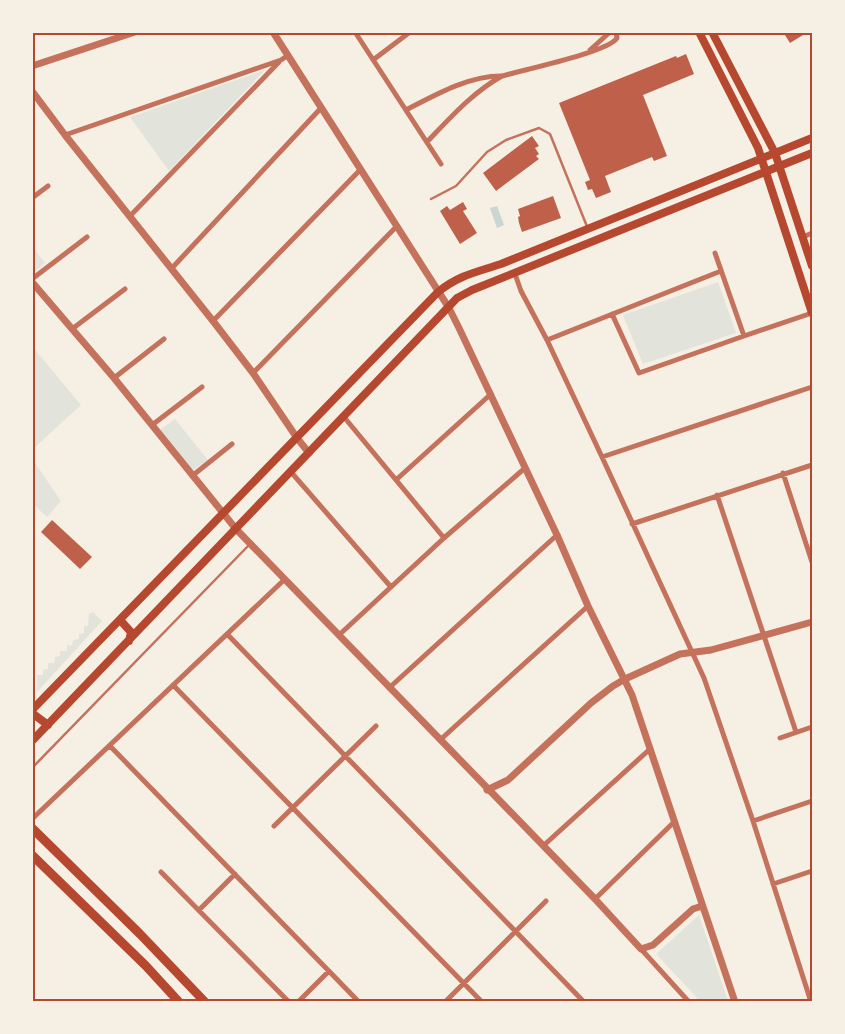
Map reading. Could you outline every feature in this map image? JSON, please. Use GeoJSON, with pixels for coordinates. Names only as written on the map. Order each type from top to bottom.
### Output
{"type":"FeatureCollection","features":[{"type":"Feature","properties":{"kind":"main road"},"geometry":{"type":"LineString","coordinates":[[699,32],[753,136],[812,313]]}},
{"type":"Feature","properties":{"kind":"main road"},"geometry":{"type":"LineString","coordinates":[[712,32],[775,153],[812,266]]}},
{"type":"Feature","properties":{"kind":"main road"},"geometry":{"type":"LineString","coordinates":[[48,725],[32,712],[438,292],[452,281],[588,230],[812,138]]}},
{"type":"Feature","properties":{"kind":"main road"},"geometry":{"type":"LineString","coordinates":[[32,742],[457,298],[812,153]]}},
{"type":"Feature","properties":{"kind":"main road"},"geometry":{"type":"LineString","coordinates":[[120,620],[131,632],[129,640]]}},
{"type":"Feature","properties":{"kind":"main road"},"geometry":{"type":"LineString","coordinates":[[32,828],[146,940],[205,1002]]}},
{"type":"Feature","properties":{"kind":"main road"},"geometry":{"type":"LineString","coordinates":[[32,855],[139,959],[179,1002]]}},
{"type":"Feature","properties":{"kind":"street"},"geometry":{"type":"LineString","coordinates":[[32,66],[135,32]]}},
{"type":"Feature","properties":{"kind":"street"},"geometry":{"type":"LineString","coordinates":[[273,32],[284,58],[321,108],[449,308],[490,394],[557,535],[588,606],[625,679],[638,712],[735,1002]]}},
{"type":"Feature","properties":{"kind":"street"},"geometry":{"type":"LineString","coordinates":[[355,32],[441,164]]}},
{"type":"Feature","properties":{"kind":"street"},"geometry":{"type":"LineString","coordinates":[[372,60],[410,32]]}},
{"type":"Feature","properties":{"kind":"street"},"geometry":{"type":"LineString","coordinates":[[590,51],[610,32]]}},
{"type":"Feature","properties":{"kind":"street"},"geometry":{"type":"LineString","coordinates":[[406,110],[432,97],[480,78],[502,76],[565,60],[610,45],[617,38],[616,32]]}},
{"type":"Feature","properties":{"kind":"street"},"geometry":{"type":"LineString","coordinates":[[65,135],[284,58]]}},
{"type":"Feature","properties":{"kind":"street"},"geometry":{"type":"LineString","coordinates":[[130,216],[284,58]]}},
{"type":"Feature","properties":{"kind":"street"},"geometry":{"type":"LineString","coordinates":[[427,142],[481,89],[502,76]]}},
{"type":"Feature","properties":{"kind":"street"},"geometry":{"type":"LineString","coordinates":[[32,91],[253,373],[309,453]]}},
{"type":"Feature","properties":{"kind":"street"},"geometry":{"type":"LineString","coordinates":[[172,268],[321,108]]}},
{"type":"Feature","properties":{"kind":"street"},"geometry":{"type":"LineString","coordinates":[[213,321],[361,170]]}},
{"type":"Feature","properties":{"kind":"street"},"geometry":{"type":"LineString","coordinates":[[32,198],[48,186]]}},
{"type":"Feature","properties":{"kind":"street"},"geometry":{"type":"LineString","coordinates":[[253,373],[396,226]]}},
{"type":"Feature","properties":{"kind":"street"},"geometry":{"type":"LineString","coordinates":[[803,237],[812,232]]}},
{"type":"Feature","properties":{"kind":"street"},"geometry":{"type":"LineString","coordinates":[[87,237],[32,280],[114,378],[222,514],[487,790],[595,899],[689,1002]]}},
{"type":"Feature","properties":{"kind":"street"},"geometry":{"type":"LineString","coordinates":[[715,253],[744,336]]}},
{"type":"Feature","properties":{"kind":"street"},"geometry":{"type":"LineString","coordinates":[[547,340],[721,271]]}},
{"type":"Feature","properties":{"kind":"street"},"geometry":{"type":"LineString","coordinates":[[515,274],[521,291],[547,340],[602,456],[704,678],[774,884],[811,1002]]}},
{"type":"Feature","properties":{"kind":"street"},"geometry":{"type":"LineString","coordinates":[[72,328],[125,288]]}},
{"type":"Feature","properties":{"kind":"street"},"geometry":{"type":"LineString","coordinates":[[612,314],[639,373],[812,313]]}},
{"type":"Feature","properties":{"kind":"street"},"geometry":{"type":"LineString","coordinates":[[114,378],[164,339]]}},
{"type":"Feature","properties":{"kind":"street"},"geometry":{"type":"LineString","coordinates":[[152,426],[202,387]]}},
{"type":"Feature","properties":{"kind":"street"},"geometry":{"type":"LineString","coordinates":[[602,456],[812,387]]}},
{"type":"Feature","properties":{"kind":"street"},"geometry":{"type":"LineString","coordinates":[[397,479],[490,394]]}},
{"type":"Feature","properties":{"kind":"street"},"geometry":{"type":"LineString","coordinates":[[344,417],[444,538]]}},
{"type":"Feature","properties":{"kind":"street"},"geometry":{"type":"LineString","coordinates":[[192,476],[232,444]]}},
{"type":"Feature","properties":{"kind":"street"},"geometry":{"type":"LineString","coordinates":[[632,524],[812,465]]}},
{"type":"Feature","properties":{"kind":"street"},"geometry":{"type":"LineString","coordinates":[[339,635],[444,538],[525,468]]}},
{"type":"Feature","properties":{"kind":"street"},"geometry":{"type":"LineString","coordinates":[[291,472],[391,587]]}},
{"type":"Feature","properties":{"kind":"street"},"geometry":{"type":"LineString","coordinates":[[783,473],[812,562]]}},
{"type":"Feature","properties":{"kind":"street"},"geometry":{"type":"LineString","coordinates":[[717,495],[796,732]]}},
{"type":"Feature","properties":{"kind":"street"},"geometry":{"type":"LineString","coordinates":[[389,688],[557,535]]}},
{"type":"Feature","properties":{"kind":"street"},"geometry":{"type":"LineString","coordinates":[[32,819],[285,579]]}},
{"type":"Feature","properties":{"kind":"street"},"geometry":{"type":"LineString","coordinates":[[440,740],[588,606]]}},
{"type":"Feature","properties":{"kind":"street"},"geometry":{"type":"LineString","coordinates":[[487,790],[508,780],[592,703],[625,679],[680,654],[711,650],[812,622]]}},
{"type":"Feature","properties":{"kind":"street"},"geometry":{"type":"LineString","coordinates":[[228,634],[584,1002]]}},
{"type":"Feature","properties":{"kind":"street"},"geometry":{"type":"LineString","coordinates":[[173,685],[482,1002]]}},
{"type":"Feature","properties":{"kind":"street"},"geometry":{"type":"LineString","coordinates":[[274,826],[376,726]]}},
{"type":"Feature","properties":{"kind":"street"},"geometry":{"type":"LineString","coordinates":[[780,738],[812,727]]}},
{"type":"Feature","properties":{"kind":"street"},"geometry":{"type":"LineString","coordinates":[[110,746],[359,1002]]}},
{"type":"Feature","properties":{"kind":"street"},"geometry":{"type":"LineString","coordinates":[[543,846],[650,749]]}},
{"type":"Feature","properties":{"kind":"street"},"geometry":{"type":"LineString","coordinates":[[753,821],[812,801]]}},
{"type":"Feature","properties":{"kind":"street"},"geometry":{"type":"LineString","coordinates":[[595,899],[674,822]]}},
{"type":"Feature","properties":{"kind":"street"},"geometry":{"type":"LineString","coordinates":[[774,884],[812,871]]}},
{"type":"Feature","properties":{"kind":"street"},"geometry":{"type":"LineString","coordinates":[[161,872],[289,1002]]}},
{"type":"Feature","properties":{"kind":"street"},"geometry":{"type":"LineString","coordinates":[[199,910],[235,874]]}},
{"type":"Feature","properties":{"kind":"street"},"geometry":{"type":"LineString","coordinates":[[445,1002],[546,901]]}},
{"type":"Feature","properties":{"kind":"street"},"geometry":{"type":"LineString","coordinates":[[641,949],[653,945],[692,909],[702,906]]}},
{"type":"Feature","properties":{"kind":"street"},"geometry":{"type":"LineString","coordinates":[[298,1002],[330,971]]}},
{"type":"Feature","properties":{"kind":"lane"},"geometry":{"type":"LineString","coordinates":[[431,199],[456,186],[487,152],[506,140],[539,128],[550,134],[588,230]]}},
{"type":"Feature","properties":{"kind":"lane"},"geometry":{"type":"LineString","coordinates":[[32,768],[250,544]]}},
{"type":"Feature","properties":{"kind":"shaded area"},"geometry":{"type":"Polygon","coordinates":[[[265,70],[169,171],[130,117],[265,70]]]}},
{"type":"Feature","properties":{"kind":"shaded area"},"geometry":{"type":"Polygon","coordinates":[[[497,206],[504,225],[497,228],[490,208],[497,206]]]}},
{"type":"Feature","properties":{"kind":"shaded area"},"geometry":{"type":"Polygon","coordinates":[[[32,246],[45,263],[33,273],[32,273],[32,246]]]}},
{"type":"Feature","properties":{"kind":"shaded area"},"geometry":{"type":"Polygon","coordinates":[[[718,282],[736,333],[643,364],[623,315],[718,282]]]}},
{"type":"Feature","properties":{"kind":"shaded area"},"geometry":{"type":"Polygon","coordinates":[[[32,346],[81,405],[33,449],[32,449],[32,346]]]}},
{"type":"Feature","properties":{"kind":"shaded area"},"geometry":{"type":"Polygon","coordinates":[[[175,419],[208,460],[192,471],[157,432],[175,419]]]}},
{"type":"Feature","properties":{"kind":"shaded area"},"geometry":{"type":"Polygon","coordinates":[[[33,460],[61,501],[47,517],[33,504],[33,460]]]}},
{"type":"Feature","properties":{"kind":"shaded area"},"geometry":{"type":"Polygon","coordinates":[[[93,612],[102,621],[37,692],[37,675],[43,675],[43,670],[48,669],[48,663],[54,663],[55,657],[60,656],[60,651],[67,651],[67,645],[72,646],[73,640],[79,639],[79,634],[84,633],[84,626],[88,626],[89,614],[93,612]]]}},
{"type":"Feature","properties":{"kind":"shaded area"},"geometry":{"type":"Polygon","coordinates":[[[699,915],[728,1001],[700,1001],[656,954],[699,915]]]}},
{"type":"Feature","properties":{"kind":"building"},"geometry":{"type":"Polygon","coordinates":[[[783,32],[808,32],[790,43],[783,32]]]}},
{"type":"Feature","properties":{"kind":"building"},"geometry":{"type":"Polygon","coordinates":[[[686,54],[694,74],[643,95],[667,156],[654,161],[652,157],[605,176],[611,192],[596,198],[592,189],[588,190],[585,182],[590,180],[559,103],[676,56],[677,58],[686,54]]]}},
{"type":"Feature","properties":{"kind":"building"},"geometry":{"type":"Polygon","coordinates":[[[532,136],[539,146],[535,148],[539,154],[536,156],[539,159],[496,191],[483,173],[532,136]]]}},
{"type":"Feature","properties":{"kind":"building"},"geometry":{"type":"Polygon","coordinates":[[[553,196],[561,218],[522,232],[518,209],[553,196]]]}},
{"type":"Feature","properties":{"kind":"building"},"geometry":{"type":"Polygon","coordinates":[[[463,202],[467,209],[463,211],[477,233],[460,244],[440,211],[447,206],[450,210],[463,202]]]}},
{"type":"Feature","properties":{"kind":"building"},"geometry":{"type":"Polygon","coordinates":[[[52,520],[92,557],[80,569],[41,532],[52,520]]]}}]}
